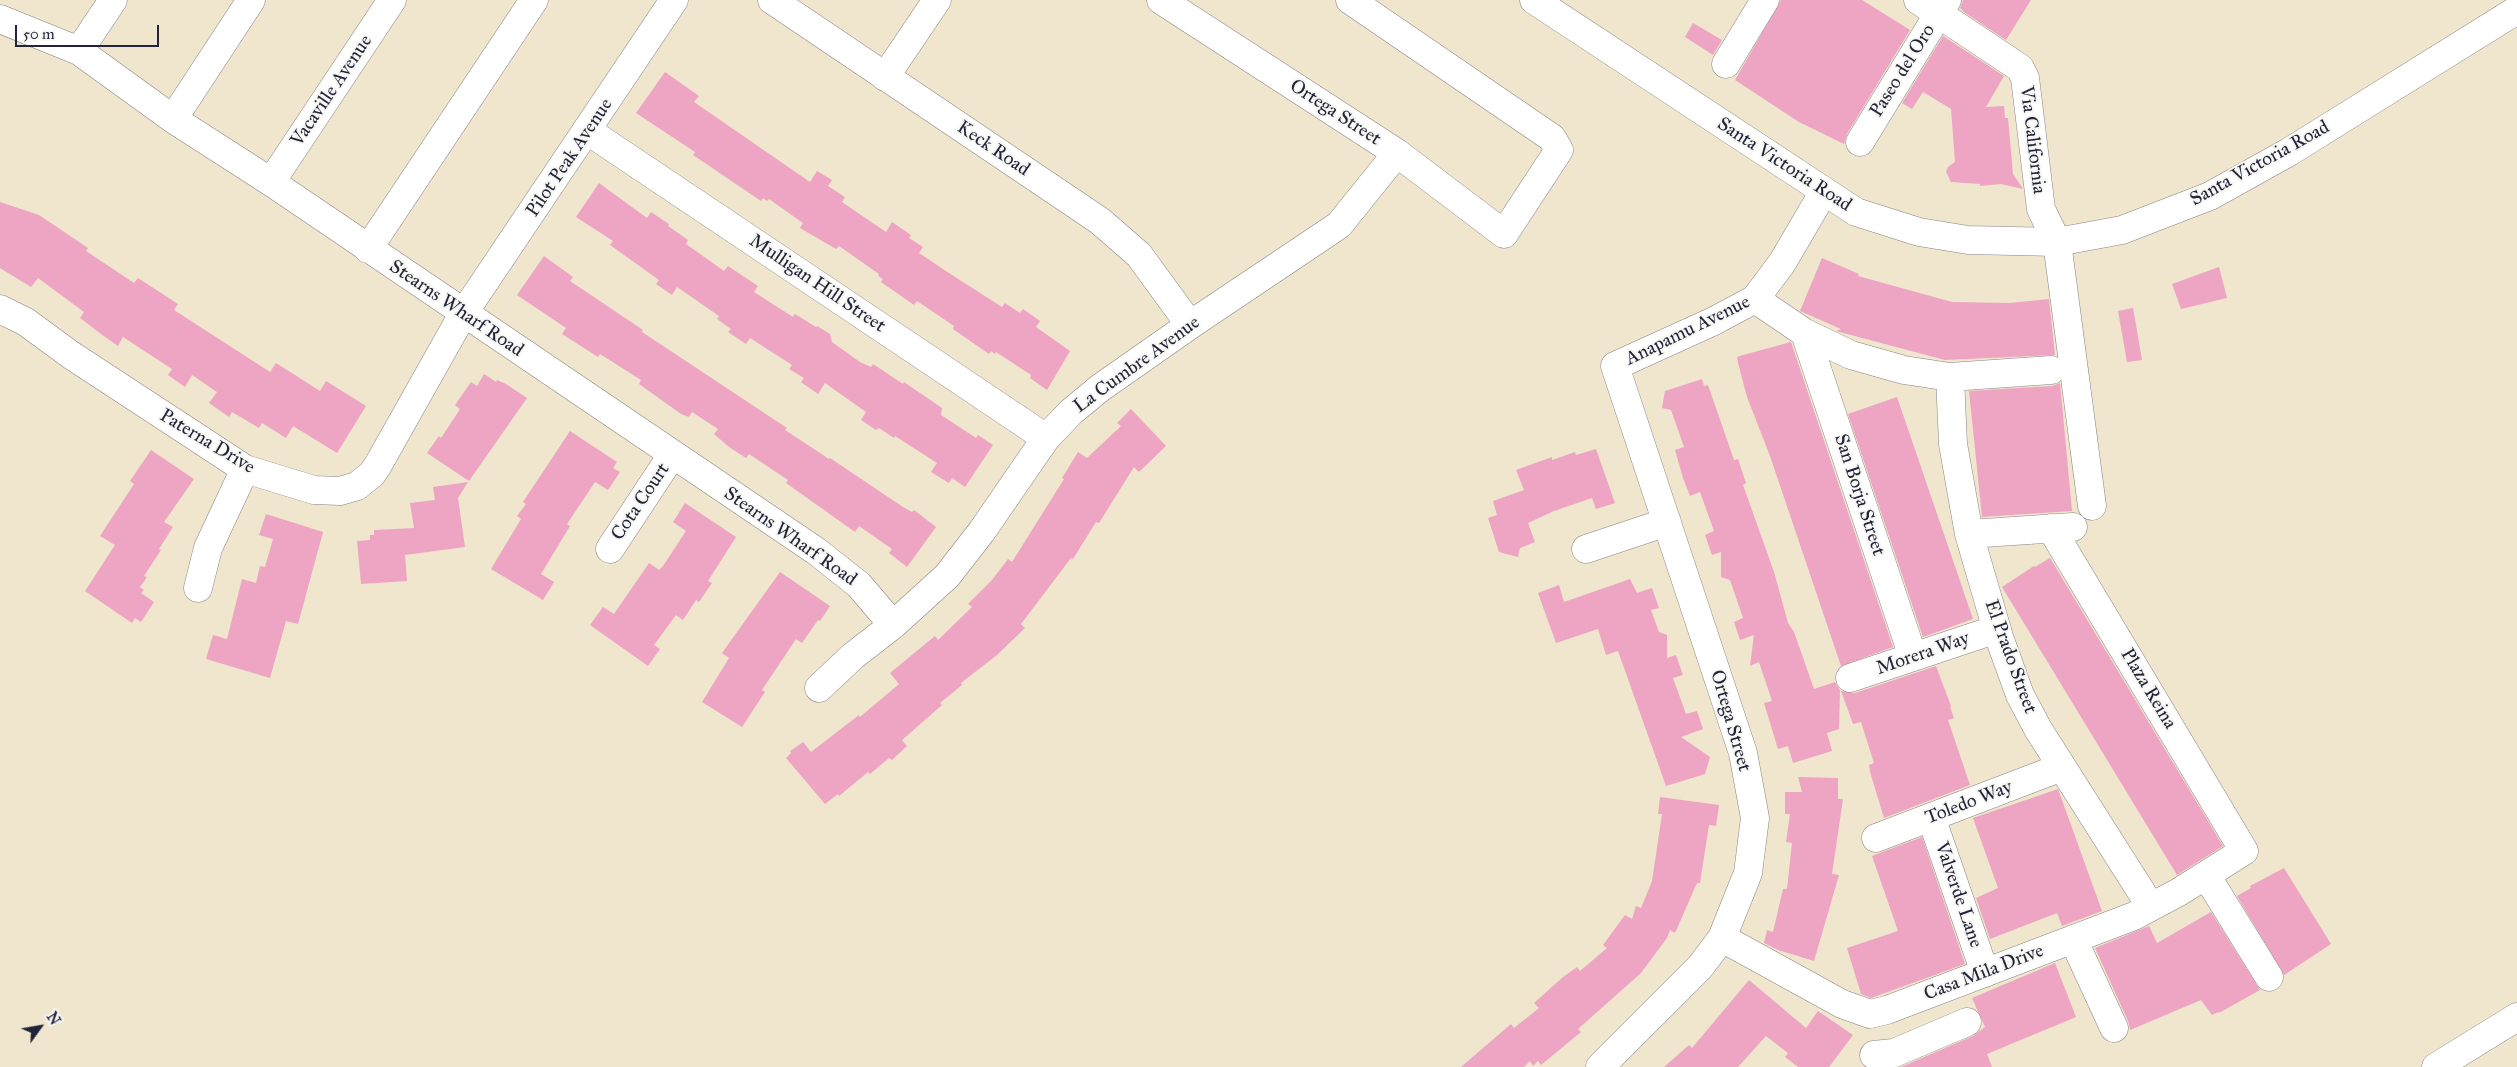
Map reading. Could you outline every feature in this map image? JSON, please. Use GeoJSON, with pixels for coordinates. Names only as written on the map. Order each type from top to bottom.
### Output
{"type":"FeatureCollection","features":[{"type":"Feature","properties":{"kind":"street"},"geometry":{"type":"LineString","coordinates":[[79,51],[113,0]]}},
{"type":"Feature","properties":{"kind":"street"},"geometry":{"type":"LineString","coordinates":[[174,119],[250,0]]}},
{"type":"Feature","properties":{"kind":"street","name":"Vacaville Avenue"},"geometry":{"type":"LineString","coordinates":[[271,182],[392,0]]}},
{"type":"Feature","properties":{"kind":"street"},"geometry":{"type":"LineString","coordinates":[[368,249],[534,0]]}},
{"type":"Feature","properties":{"kind":"street","name":"Pilot Peak Avenue"},"geometry":{"type":"LineString","coordinates":[[464,314],[674,0]]}},
{"type":"Feature","properties":{"kind":"street","name":"Keck Road"},"geometry":{"type":"LineString","coordinates":[[772,0],[1100,221],[1122,238],[1154,273],[1190,325]]}},
{"type":"Feature","properties":{"kind":"street"},"geometry":{"type":"LineString","coordinates":[[885,77],[937,0]]}},
{"type":"Feature","properties":{"kind":"street","name":"Ortega Street"},"geometry":{"type":"LineString","coordinates":[[1161,0],[1397,153],[1504,234],[1559,150],[1552,138],[1350,0]]}},
{"type":"Feature","properties":{"kind":"street","name":"Santa Victoria Road"},"geometry":{"type":"LineString","coordinates":[[1534,0],[1856,212],[1919,232],[1968,240],[2057,242],[2122,230],[2210,196],[2289,152],[2517,10]]}},
{"type":"Feature","properties":{"kind":"street"},"geometry":{"type":"LineString","coordinates":[[1726,64],[1766,0]]}},
{"type":"Feature","properties":{"kind":"street","name":"Paseo del Oro"},"geometry":{"type":"LineString","coordinates":[[1860,142],[1934,5]]}},
{"type":"Feature","properties":{"kind":"street","name":"Via California"},"geometry":{"type":"LineString","coordinates":[[1934,5],[2020,68],[2022,73],[2029,100],[2041,209],[2057,242],[2092,506]]}},
{"type":"Feature","properties":{"kind":"street","name":"Stearns Wharf Road"},"geometry":{"type":"LineString","coordinates":[[0,19],[79,51],[174,119],[271,182],[844,572],[872,598],[893,626]]}},
{"type":"Feature","properties":{"kind":"street","name":"Mulligan Hill Street"},"geometry":{"type":"LineString","coordinates":[[588,131],[1046,438]]}},
{"type":"Feature","properties":{"kind":"street","name":"La Cumbre Avenue"},"geometry":{"type":"LineString","coordinates":[[819,688],[854,656],[893,626],[934,588],[961,559],[1046,438],[1071,412],[1100,388],[1190,325],[1339,225],[1397,153]]}},
{"type":"Feature","properties":{"kind":"street","name":"Anapamu Avenue"},"geometry":{"type":"LineString","coordinates":[[1615,366],[1714,321],[1755,299],[1782,263],[1823,192]]}},
{"type":"Feature","properties":{"kind":"street"},"geometry":{"type":"LineString","coordinates":[[1755,299],[1805,332],[1851,355],[1904,370],[1950,377],[2050,370]]}},
{"type":"Feature","properties":{"kind":"street","name":"Paterna Drive"},"geometry":{"type":"LineString","coordinates":[[0,309],[26,322],[71,355],[245,469],[283,482],[329,492],[349,489],[365,480],[378,465],[464,314]]}},
{"type":"Feature","properties":{"kind":"street","name":"San Borja Street"},"geometry":{"type":"LineString","coordinates":[[1805,332],[1913,657]]}},
{"type":"Feature","properties":{"kind":"street","name":"Ortega Street"},"geometry":{"type":"LineString","coordinates":[[1600,1067],[1700,967],[1722,938],[1748,872],[1754,818],[1743,753],[1615,366]]}},
{"type":"Feature","properties":{"kind":"street","name":"El Prado Street"},"geometry":{"type":"LineString","coordinates":[[1950,377],[1953,444],[1969,534],[1997,629],[2020,695],[2062,767],[2151,907]]}},
{"type":"Feature","properties":{"kind":"street","name":"Cota Court"},"geometry":{"type":"LineString","coordinates":[[610,549],[672,455]]}},
{"type":"Feature","properties":{"kind":"street"},"geometry":{"type":"LineString","coordinates":[[198,588],[208,548],[245,469]]}},
{"type":"Feature","properties":{"kind":"street"},"geometry":{"type":"LineString","coordinates":[[1586,549],[1667,522]]}},
{"type":"Feature","properties":{"kind":"street","name":"Plaza Reina"},"geometry":{"type":"LineString","coordinates":[[1969,534],[2062,528],[2244,850]]}},
{"type":"Feature","properties":{"kind":"street","name":"Morera Way"},"geometry":{"type":"LineString","coordinates":[[1850,678],[1997,629]]}},
{"type":"Feature","properties":{"kind":"street","name":"Toledo Way"},"geometry":{"type":"LineString","coordinates":[[1876,838],[2062,767]]}},
{"type":"Feature","properties":{"kind":"street","name":"Valverde Lane"},"geometry":{"type":"LineString","coordinates":[[1931,817],[1985,973]]}},
{"type":"Feature","properties":{"kind":"street","name":"Casa Mila Drive"},"geometry":{"type":"LineString","coordinates":[[1870,1014],[1886,1010],[1985,973],[2151,907],[2244,850]]}},
{"type":"Feature","properties":{"kind":"street"},"geometry":{"type":"LineString","coordinates":[[2206,875],[2268,977]]}},
{"type":"Feature","properties":{"kind":"street"},"geometry":{"type":"LineString","coordinates":[[1722,938],[1842,1004],[1870,1014],[1869,1061],[1967,1022]]}},
{"type":"Feature","properties":{"kind":"street"},"geometry":{"type":"LineString","coordinates":[[2073,939],[2114,1028]]}},
{"type":"Feature","properties":{"kind":"street"},"geometry":{"type":"LineString","coordinates":[[2436,1067],[2517,1017]]}},
{"type":"Feature","properties":{"kind":"building"},"geometry":{"type":"Polygon","coordinates":[[[1781,0],[1862,0],[1910,30],[1847,134],[1844,144],[1799,122],[1735,80],[1781,0]]]}},
{"type":"Feature","properties":{"kind":"building"},"geometry":{"type":"Polygon","coordinates":[[[1963,0],[2031,0],[2006,40],[1964,12],[1960,8],[1963,0]]]}},
{"type":"Feature","properties":{"kind":"building"},"geometry":{"type":"Polygon","coordinates":[[[1693,23],[1722,40],[1713,55],[1685,37],[1693,23]]]}},
{"type":"Feature","properties":{"kind":"building"},"geometry":{"type":"Polygon","coordinates":[[[1943,36],[2004,76],[1986,107],[2004,106],[2005,118],[2008,118],[2013,174],[2023,189],[2001,184],[1980,186],[1980,184],[1951,182],[1946,172],[1948,167],[1955,162],[1951,109],[1923,92],[1912,109],[1902,103],[1943,36]]]}},
{"type":"Feature","properties":{"kind":"building"},"geometry":{"type":"Polygon","coordinates":[[[665,72],[699,96],[694,102],[810,182],[817,171],[832,180],[828,186],[845,197],[842,202],[886,232],[892,222],[911,235],[909,238],[923,247],[919,253],[1002,307],[1005,303],[1020,313],[1023,309],[1040,321],[1036,327],[1070,351],[1047,390],[1030,378],[1031,375],[996,352],[995,354],[991,351],[989,354],[953,329],[954,326],[917,301],[914,305],[881,282],[883,279],[878,276],[879,274],[839,246],[836,249],[800,228],[803,223],[769,199],[767,201],[763,198],[761,201],[693,155],[695,152],[636,113],[665,72]]]}},
{"type":"Feature","properties":{"kind":"building"},"geometry":{"type":"Polygon","coordinates":[[[599,183],[647,218],[651,212],[669,224],[668,226],[688,240],[686,244],[724,271],[728,266],[758,286],[754,292],[793,317],[795,314],[830,334],[832,342],[860,362],[871,367],[873,364],[903,384],[904,382],[942,408],[941,415],[976,438],[978,435],[993,445],[965,487],[952,478],[949,483],[931,472],[937,463],[895,436],[894,438],[879,428],[876,430],[861,420],[866,412],[825,383],[818,394],[801,382],[804,378],[789,369],[792,365],[750,338],[746,344],[728,332],[731,329],[717,319],[719,316],[677,287],[672,295],[656,284],[659,280],[610,245],[613,241],[576,217],[599,183]]]}},
{"type":"Feature","properties":{"kind":"building"},"geometry":{"type":"Polygon","coordinates":[[[0,202],[39,215],[88,248],[86,251],[134,283],[138,278],[178,304],[174,310],[270,372],[276,363],[320,391],[326,381],[366,406],[337,453],[293,426],[286,438],[262,423],[259,428],[232,412],[229,417],[209,403],[217,392],[192,375],[185,387],[168,375],[172,369],[123,337],[118,346],[101,334],[80,318],[84,312],[38,278],[31,287],[0,268],[0,202]]]}},
{"type":"Feature","properties":{"kind":"building"},"geometry":{"type":"Polygon","coordinates":[[[544,256],[573,277],[570,281],[643,330],[642,332],[787,428],[785,430],[903,507],[912,512],[914,510],[936,527],[907,567],[889,553],[892,549],[859,526],[855,532],[786,483],[788,480],[749,454],[746,458],[729,447],[714,434],[718,429],[692,412],[689,417],[681,414],[639,384],[641,380],[600,354],[598,357],[562,334],[566,328],[517,295],[544,256]]]}},
{"type":"Feature","properties":{"kind":"building"},"geometry":{"type":"Polygon","coordinates":[[[1822,258],[1859,274],[1858,276],[1952,302],[2010,303],[2049,299],[2055,355],[1945,360],[1836,331],[1841,329],[1800,311],[1822,258]]]}},
{"type":"Feature","properties":{"kind":"building"},"geometry":{"type":"Polygon","coordinates":[[[2219,267],[2227,298],[2181,309],[2172,284],[2219,267]]]}},
{"type":"Feature","properties":{"kind":"building"},"geometry":{"type":"Polygon","coordinates":[[[2133,308],[2142,360],[2127,362],[2118,311],[2133,308]]]}},
{"type":"Feature","properties":{"kind":"building"},"geometry":{"type":"Polygon","coordinates":[[[1791,342],[1893,647],[1841,666],[1770,456],[1747,397],[1737,357],[1791,342]]]}},
{"type":"Feature","properties":{"kind":"building"},"geometry":{"type":"Polygon","coordinates":[[[484,374],[496,382],[497,380],[506,384],[527,398],[469,481],[427,453],[439,436],[441,438],[460,409],[455,405],[471,382],[477,386],[484,374]]]}},
{"type":"Feature","properties":{"kind":"building"},"geometry":{"type":"Polygon","coordinates":[[[1702,379],[1704,386],[1708,385],[1734,460],[1738,459],[1746,483],[1743,485],[1774,572],[1788,623],[1794,632],[1814,689],[1835,682],[1840,690],[1839,729],[1827,733],[1832,751],[1793,763],[1788,746],[1778,749],[1764,703],[1772,701],[1759,662],[1750,666],[1754,635],[1740,640],[1734,622],[1743,618],[1730,580],[1721,577],[1721,552],[1712,555],[1705,535],[1714,531],[1700,492],[1690,496],[1675,450],[1684,447],[1671,410],[1662,408],[1665,391],[1702,379]]]}},
{"type":"Feature","properties":{"kind":"building"},"geometry":{"type":"Polygon","coordinates":[[[2060,383],[2072,511],[1982,517],[1969,391],[2052,386],[2060,383]]]}},
{"type":"Feature","properties":{"kind":"building"},"geometry":{"type":"Polygon","coordinates":[[[1897,397],[1973,619],[1923,637],[1848,414],[1897,397]]]}},
{"type":"Feature","properties":{"kind":"building"},"geometry":{"type":"Polygon","coordinates":[[[1131,409],[1166,446],[1139,472],[1134,467],[1099,523],[1096,522],[1073,559],[1071,558],[1021,624],[1025,628],[997,655],[961,683],[962,685],[940,703],[942,705],[902,740],[907,746],[892,760],[889,758],[870,774],[868,772],[839,796],[838,794],[825,804],[786,758],[791,753],[790,751],[803,742],[811,752],[859,715],[860,717],[899,684],[890,673],[935,636],[938,640],[972,607],[968,604],[992,580],[1008,559],[1012,562],[1064,479],[1062,478],[1078,452],[1087,458],[1121,426],[1117,423],[1131,409]]]}},
{"type":"Feature","properties":{"kind":"building"},"geometry":{"type":"Polygon","coordinates":[[[570,431],[617,462],[613,468],[620,472],[608,490],[595,482],[567,524],[570,526],[541,574],[554,582],[543,600],[491,569],[521,519],[517,516],[526,504],[523,502],[570,431]]]}},
{"type":"Feature","properties":{"kind":"building"},"geometry":{"type":"Polygon","coordinates":[[[1596,449],[1615,503],[1596,509],[1592,498],[1554,511],[1528,523],[1535,542],[1520,548],[1518,557],[1499,552],[1488,518],[1497,515],[1493,501],[1524,490],[1516,470],[1552,457],[1552,460],[1575,452],[1576,455],[1596,449]]]}},
{"type":"Feature","properties":{"kind":"building"},"geometry":{"type":"Polygon","coordinates":[[[151,450],[194,479],[164,522],[173,527],[144,576],[147,577],[140,587],[144,590],[141,593],[154,602],[141,622],[135,618],[132,623],[85,591],[115,545],[100,536],[134,484],[130,481],[151,450]]]}},
{"type":"Feature","properties":{"kind":"building"},"geometry":{"type":"Polygon","coordinates":[[[468,482],[458,498],[465,547],[405,555],[407,581],[361,584],[357,541],[370,540],[370,535],[374,535],[374,530],[414,528],[410,503],[435,500],[433,487],[468,482]]]}},
{"type":"Feature","properties":{"kind":"building"},"geometry":{"type":"Polygon","coordinates":[[[685,503],[736,537],[708,581],[712,583],[699,602],[696,600],[683,620],[676,615],[654,645],[660,649],[648,666],[590,625],[603,607],[614,614],[649,563],[659,570],[663,566],[686,531],[673,522],[685,503]]]}},
{"type":"Feature","properties":{"kind":"building"},"geometry":{"type":"Polygon","coordinates":[[[266,514],[323,532],[298,624],[286,621],[270,678],[206,659],[213,635],[227,639],[242,579],[256,583],[260,566],[265,567],[273,539],[259,535],[266,514]]]}},
{"type":"Feature","properties":{"kind":"building"},"geometry":{"type":"Polygon","coordinates":[[[2050,558],[2223,846],[2177,875],[2002,587],[2050,558]]]}},
{"type":"Feature","properties":{"kind":"building"},"geometry":{"type":"Polygon","coordinates":[[[780,572],[830,606],[802,643],[796,639],[762,690],[765,692],[742,727],[702,702],[729,658],[722,653],[780,572]]]}},
{"type":"Feature","properties":{"kind":"building"},"geometry":{"type":"Polygon","coordinates":[[[1630,579],[1637,593],[1652,588],[1659,608],[1651,610],[1659,632],[1667,635],[1667,658],[1676,655],[1683,675],[1673,678],[1686,714],[1697,711],[1703,729],[1681,737],[1710,757],[1705,774],[1666,786],[1618,651],[1606,655],[1598,629],[1556,643],[1538,593],[1559,585],[1564,602],[1630,579]]]}},
{"type":"Feature","properties":{"kind":"building"},"geometry":{"type":"Polygon","coordinates":[[[1936,666],[1951,706],[1954,718],[1948,720],[1970,785],[1884,818],[1870,772],[1869,765],[1874,763],[1861,722],[1853,724],[1841,691],[1855,693],[1936,666]]]}},
{"type":"Feature","properties":{"kind":"building"},"geometry":{"type":"Polygon","coordinates":[[[1798,777],[1838,778],[1838,799],[1843,799],[1832,874],[1839,875],[1814,961],[1778,950],[1764,943],[1767,930],[1773,932],[1783,889],[1787,889],[1792,843],[1786,842],[1790,814],[1785,814],[1785,792],[1802,792],[1798,777]]]}},
{"type":"Feature","properties":{"kind":"building"},"geometry":{"type":"Polygon","coordinates":[[[2058,789],[2102,911],[2062,926],[2057,913],[1990,939],[1976,898],[1998,888],[1973,818],[2058,789]]]}},
{"type":"Feature","properties":{"kind":"building"},"geometry":{"type":"Polygon","coordinates":[[[1660,797],[1719,805],[1716,826],[1709,825],[1700,883],[1697,883],[1675,933],[1670,930],[1667,938],[1641,973],[1578,1029],[1581,1032],[1541,1065],[1538,1061],[1533,1066],[1530,1061],[1524,1067],[1461,1067],[1511,1024],[1514,1028],[1539,1008],[1534,1003],[1563,977],[1577,967],[1580,971],[1607,948],[1603,945],[1625,915],[1632,919],[1636,906],[1641,908],[1652,881],[1662,814],[1658,814],[1660,797]]]}},
{"type":"Feature","properties":{"kind":"building"},"geometry":{"type":"Polygon","coordinates":[[[1922,837],[1965,964],[1871,998],[1861,994],[1847,948],[1898,931],[1872,856],[1922,837]]]}},
{"type":"Feature","properties":{"kind":"building"},"geometry":{"type":"Polygon","coordinates":[[[2284,868],[2331,944],[2284,975],[2237,896],[2251,888],[2250,886],[2284,868]]]}},
{"type":"Feature","properties":{"kind":"building"},"geometry":{"type":"Polygon","coordinates":[[[2211,912],[2260,990],[2219,1013],[2212,1015],[2201,1000],[2130,1030],[2128,1021],[2095,948],[2149,926],[2157,943],[2211,912]]]}},
{"type":"Feature","properties":{"kind":"building"},"geometry":{"type":"Polygon","coordinates":[[[2055,963],[2076,1017],[1987,1054],[1992,1067],[1901,1067],[1973,1036],[1985,1027],[1972,998],[2055,963]]]}},
{"type":"Feature","properties":{"kind":"building"},"geometry":{"type":"Polygon","coordinates":[[[1749,980],[1806,1028],[1818,1011],[1853,1035],[1829,1067],[1798,1067],[1785,1057],[1788,1053],[1766,1036],[1738,1067],[1664,1067],[1689,1045],[1692,1048],[1749,980]]]}}]}
